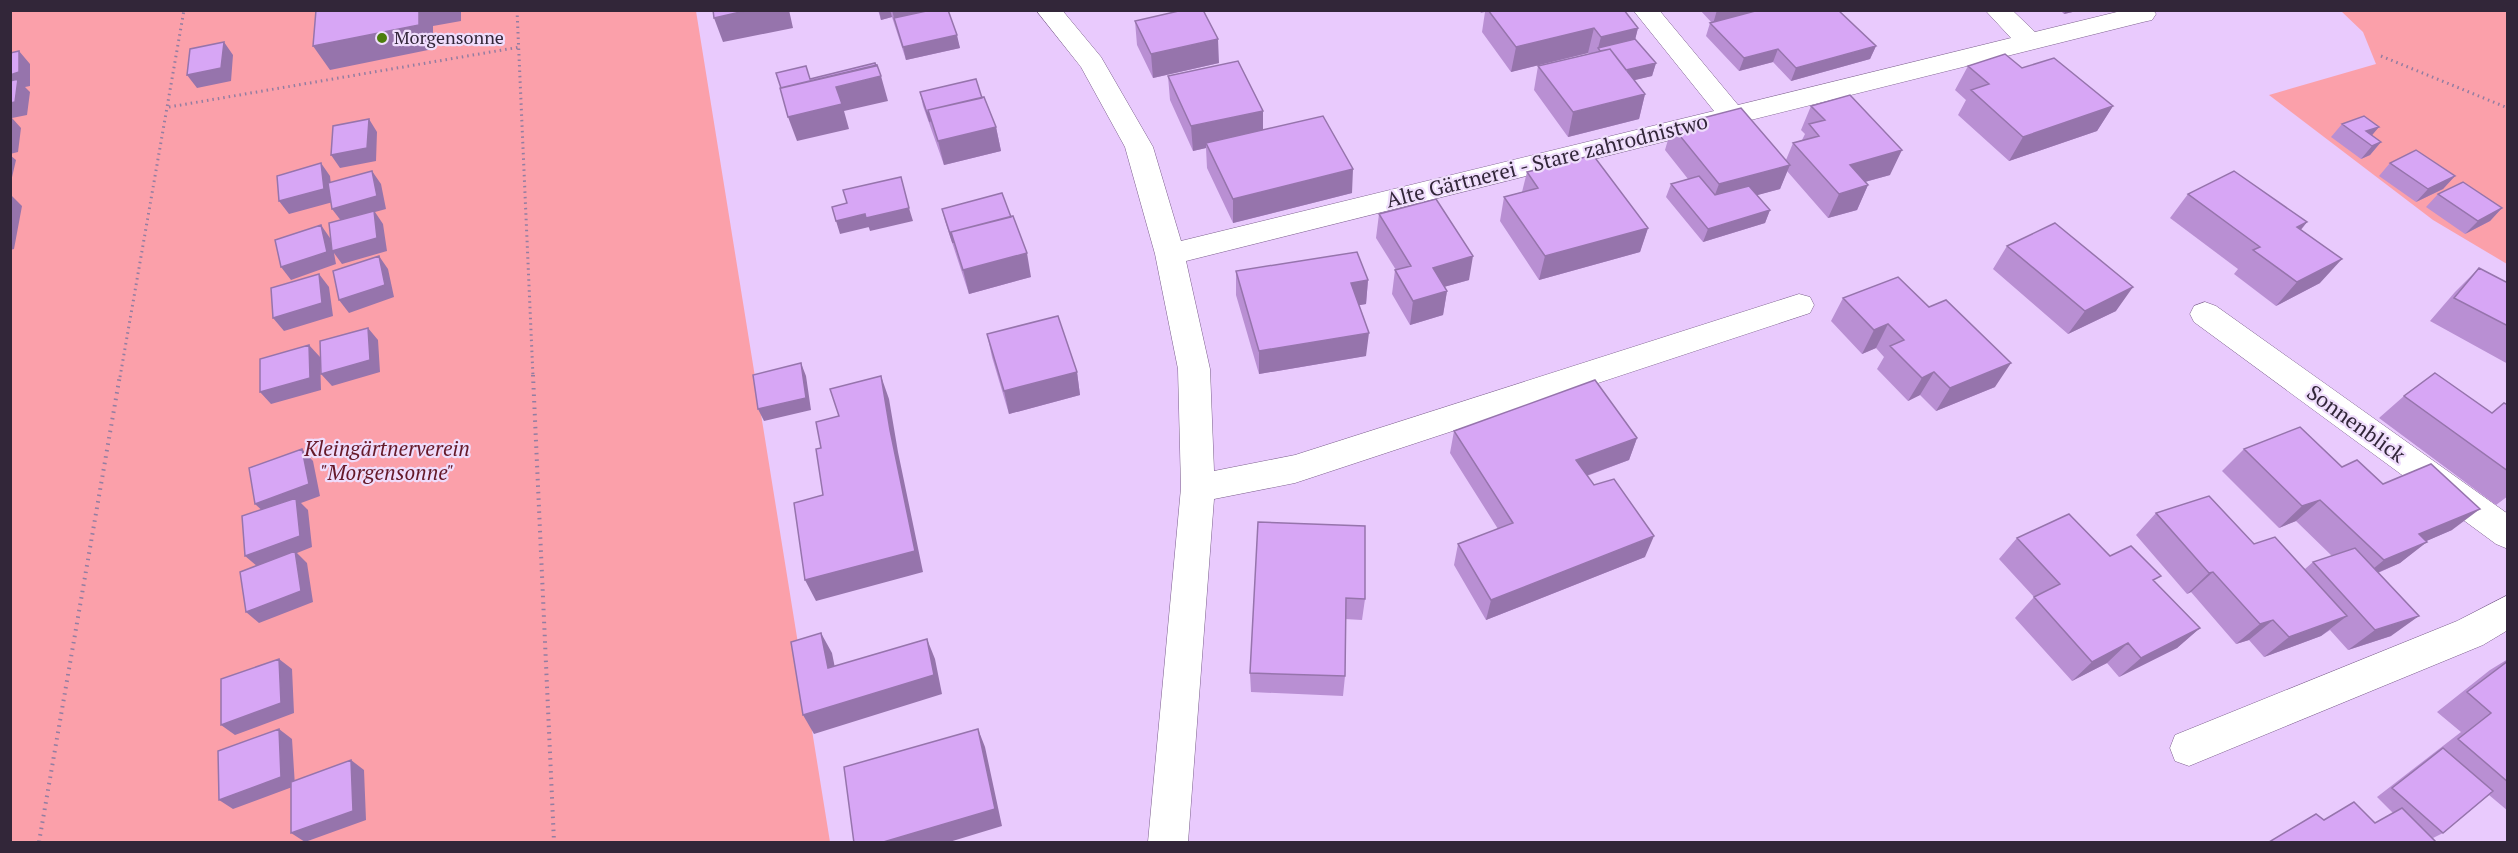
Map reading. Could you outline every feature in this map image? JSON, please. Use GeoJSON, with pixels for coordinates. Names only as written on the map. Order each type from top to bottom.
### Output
{"type":"FeatureCollection","features":[{"type":"Feature","properties":{"kind":"street"},"geometry":{"type":"LineString","coordinates":[[1048,10],[1092,63],[1139,147],[1170,254],[1194,369],[1198,488],[1168,843]]}},
{"type":"Feature","properties":{"kind":"street"},"geometry":{"type":"LineString","coordinates":[[1645,10],[1732,115]]}},
{"type":"Feature","properties":{"kind":"street"},"geometry":{"type":"LineString","coordinates":[[1997,10],[2029,41]]}},
{"type":"Feature","properties":{"kind":"street","name":"Alte Gärtnerei - Stare zahrodnistwo"},"geometry":{"type":"LineString","coordinates":[[1170,254],[2143,14]]}},
{"type":"Feature","properties":{"kind":"street"},"geometry":{"type":"LineString","coordinates":[[1198,488],[1295,470],[1799,305]]}},
{"type":"Feature","properties":{"kind":"street","name":"Sonnenblick"},"geometry":{"type":"LineString","coordinates":[[2205,314],[2508,534]]}},
{"type":"Feature","properties":{"kind":"street"},"geometry":{"type":"LineString","coordinates":[[2189,748],[2470,633],[2508,611]]}},
{"type":"Feature","properties":{"kind":"path"},"geometry":{"type":"LineString","coordinates":[[39,843],[169,107],[184,10]]}},
{"type":"Feature","properties":{"kind":"path"},"geometry":{"type":"LineString","coordinates":[[517,10],[554,843]]}},
{"type":"Feature","properties":{"kind":"path"},"geometry":{"type":"LineString","coordinates":[[169,107],[520,47]]}},
{"type":"Feature","properties":{"kind":"path"},"geometry":{"type":"LineString","coordinates":[[2381,56],[2508,108]]}},
{"type":"Feature","properties":{"kind":"green space","name":"Kleingärtnerverein \"Morgensonne\""},"geometry":{"type":"Polygon","coordinates":[[[10,11],[696,11],[830,842],[11,842],[10,11]]]}},
{"type":"Feature","properties":{"kind":"green space"},"geometry":{"type":"Polygon","coordinates":[[[2341,11],[2507,11],[2507,264],[2433,220],[2269,95],[2376,64],[2363,32],[2341,11]]]}},
{"type":"Feature","properties":{"kind":"building"},"geometry":{"type":"Polygon","coordinates":[[[316,10],[419,10],[419,25],[313,46],[316,10]]]}},
{"type":"Feature","properties":{"kind":"building"},"geometry":{"type":"Polygon","coordinates":[[[713,10],[749,10],[714,18],[713,10]]]}},
{"type":"Feature","properties":{"kind":"building"},"geometry":{"type":"Polygon","coordinates":[[[931,10],[948,10],[957,35],[903,47],[894,18],[931,10]]]}},
{"type":"Feature","properties":{"kind":"building"},"geometry":{"type":"Polygon","coordinates":[[[1183,10],[1203,10],[1218,39],[1151,54],[1135,21],[1183,10]]]}},
{"type":"Feature","properties":{"kind":"building"},"geometry":{"type":"Polygon","coordinates":[[[1488,10],[1624,10],[1638,28],[1601,37],[1594,28],[1516,47],[1488,10]]]}},
{"type":"Feature","properties":{"kind":"building"},"geometry":{"type":"Polygon","coordinates":[[[1759,10],[1838,10],[1876,46],[1796,68],[1778,49],[1744,58],[1710,23],[1759,10]]]}},
{"type":"Feature","properties":{"kind":"building"},"geometry":{"type":"Polygon","coordinates":[[[1635,39],[1656,63],[1626,70],[1610,49],[1600,51],[1598,48],[1635,39]]]}},
{"type":"Feature","properties":{"kind":"building"},"geometry":{"type":"Polygon","coordinates":[[[224,42],[221,68],[187,75],[190,49],[224,42]]]}},
{"type":"Feature","properties":{"kind":"building"},"geometry":{"type":"Polygon","coordinates":[[[1610,49],[1645,94],[1573,112],[1538,66],[1610,49]]]}},
{"type":"Feature","properties":{"kind":"building"},"geometry":{"type":"Polygon","coordinates":[[[19,51],[19,72],[10,75],[10,53],[19,51]]]}},
{"type":"Feature","properties":{"kind":"building"},"geometry":{"type":"Polygon","coordinates":[[[2005,54],[2022,68],[2054,58],[2113,106],[2023,137],[1971,90],[1989,84],[1968,66],[2005,54]]]}},
{"type":"Feature","properties":{"kind":"building"},"geometry":{"type":"Polygon","coordinates":[[[1238,61],[1263,111],[1191,126],[1168,76],[1238,61]]]}},
{"type":"Feature","properties":{"kind":"building"},"geometry":{"type":"Polygon","coordinates":[[[875,63],[876,66],[781,88],[776,73],[806,66],[810,79],[875,63]]]}},
{"type":"Feature","properties":{"kind":"building"},"geometry":{"type":"Polygon","coordinates":[[[877,65],[881,76],[836,87],[842,104],[788,117],[780,88],[877,65]]]}},
{"type":"Feature","properties":{"kind":"building"},"geometry":{"type":"Polygon","coordinates":[[[18,79],[15,102],[10,103],[10,81],[18,79]]]}},
{"type":"Feature","properties":{"kind":"building"},"geometry":{"type":"Polygon","coordinates":[[[976,79],[982,98],[928,110],[930,122],[920,92],[976,79]]]}},
{"type":"Feature","properties":{"kind":"building"},"geometry":{"type":"Polygon","coordinates":[[[1850,95],[1902,150],[1850,165],[1868,185],[1839,194],[1793,143],[1819,136],[1809,124],[1825,120],[1811,106],[1850,95]]]}},
{"type":"Feature","properties":{"kind":"building"},"geometry":{"type":"Polygon","coordinates":[[[984,97],[996,127],[938,141],[928,110],[984,97]]]}},
{"type":"Feature","properties":{"kind":"building"},"geometry":{"type":"Polygon","coordinates":[[[1741,108],[1790,165],[1719,184],[1672,126],[1741,108]]]}},
{"type":"Feature","properties":{"kind":"building"},"geometry":{"type":"Polygon","coordinates":[[[1323,116],[1353,169],[1233,199],[1206,143],[1323,116]]]}},
{"type":"Feature","properties":{"kind":"building"},"geometry":{"type":"Polygon","coordinates":[[[2364,116],[2379,127],[2366,131],[2381,142],[2372,146],[2342,124],[2364,116]]]}},
{"type":"Feature","properties":{"kind":"building"},"geometry":{"type":"Polygon","coordinates":[[[369,119],[367,148],[331,155],[333,126],[369,119]]]}},
{"type":"Feature","properties":{"kind":"building"},"geometry":{"type":"Polygon","coordinates":[[[2416,150],[2455,176],[2428,189],[2390,163],[2416,150]]]}},
{"type":"Feature","properties":{"kind":"building"},"geometry":{"type":"Polygon","coordinates":[[[1593,155],[1648,228],[1545,256],[1504,197],[1538,188],[1527,172],[1593,155]]]}},
{"type":"Feature","properties":{"kind":"building"},"geometry":{"type":"Polygon","coordinates":[[[321,163],[324,189],[279,201],[277,176],[321,163]]]}},
{"type":"Feature","properties":{"kind":"building"},"geometry":{"type":"Polygon","coordinates":[[[372,171],[377,196],[332,209],[328,183],[372,171]]]}},
{"type":"Feature","properties":{"kind":"building"},"geometry":{"type":"Polygon","coordinates":[[[2234,171],[2307,222],[2297,227],[2342,259],[2297,282],[2253,250],[2260,247],[2188,194],[2234,171]]]}},
{"type":"Feature","properties":{"kind":"building"},"geometry":{"type":"Polygon","coordinates":[[[1699,176],[1715,195],[1749,186],[1770,210],[1708,229],[1671,184],[1699,176]]]}},
{"type":"Feature","properties":{"kind":"building"},"geometry":{"type":"Polygon","coordinates":[[[901,177],[909,208],[866,218],[865,214],[836,221],[832,207],[847,203],[843,190],[901,177]]]}},
{"type":"Feature","properties":{"kind":"building"},"geometry":{"type":"Polygon","coordinates":[[[2463,182],[2502,208],[2478,221],[2438,194],[2463,182]]]}},
{"type":"Feature","properties":{"kind":"building"},"geometry":{"type":"Polygon","coordinates":[[[1002,193],[1011,217],[951,232],[953,243],[942,209],[1002,193]]]}},
{"type":"Feature","properties":{"kind":"building"},"geometry":{"type":"Polygon","coordinates":[[[1436,199],[1473,256],[1433,268],[1447,291],[1413,301],[1395,270],[1411,266],[1379,214],[1436,199]]]}},
{"type":"Feature","properties":{"kind":"building"},"geometry":{"type":"Polygon","coordinates":[[[374,211],[377,238],[332,251],[329,223],[374,211]]]}},
{"type":"Feature","properties":{"kind":"building"},"geometry":{"type":"Polygon","coordinates":[[[1013,216],[1027,253],[963,270],[951,232],[1013,216]]]}},
{"type":"Feature","properties":{"kind":"building"},"geometry":{"type":"Polygon","coordinates":[[[2055,223],[2133,287],[2085,311],[2007,246],[2055,223]]]}},
{"type":"Feature","properties":{"kind":"building"},"geometry":{"type":"Polygon","coordinates":[[[321,225],[327,252],[281,267],[275,240],[321,225]]]}},
{"type":"Feature","properties":{"kind":"building"},"geometry":{"type":"Polygon","coordinates":[[[1357,252],[1368,280],[1351,283],[1369,333],[1259,351],[1236,271],[1357,252]]]}},
{"type":"Feature","properties":{"kind":"building"},"geometry":{"type":"Polygon","coordinates":[[[379,256],[385,285],[339,300],[333,271],[379,256]]]}},
{"type":"Feature","properties":{"kind":"building"},"geometry":{"type":"Polygon","coordinates":[[[2479,268],[2508,283],[2508,326],[2454,298],[2479,268]]]}},
{"type":"Feature","properties":{"kind":"building"},"geometry":{"type":"Polygon","coordinates":[[[319,274],[322,303],[273,318],[271,288],[319,274]]]}},
{"type":"Feature","properties":{"kind":"building"},"geometry":{"type":"Polygon","coordinates":[[[1898,277],[1929,307],[1946,300],[2011,363],[1950,388],[1934,372],[1922,378],[1890,346],[1904,340],[1888,324],[1874,330],[1843,298],[1898,277]]]}},
{"type":"Feature","properties":{"kind":"building"},"geometry":{"type":"Polygon","coordinates":[[[1058,316],[1077,372],[1004,391],[987,334],[1058,316]]]}},
{"type":"Feature","properties":{"kind":"building"},"geometry":{"type":"Polygon","coordinates":[[[368,328],[370,360],[321,374],[320,341],[368,328]]]}},
{"type":"Feature","properties":{"kind":"building"},"geometry":{"type":"Polygon","coordinates":[[[309,345],[310,378],[260,392],[260,359],[309,345]]]}},
{"type":"Feature","properties":{"kind":"building"},"geometry":{"type":"Polygon","coordinates":[[[801,363],[806,398],[758,409],[753,375],[801,363]]]}},
{"type":"Feature","properties":{"kind":"building"},"geometry":{"type":"Polygon","coordinates":[[[2435,373],[2492,413],[2504,403],[2508,405],[2508,471],[2404,396],[2435,373]]]}},
{"type":"Feature","properties":{"kind":"building"},"geometry":{"type":"Polygon","coordinates":[[[881,376],[915,551],[805,580],[794,503],[823,495],[816,449],[821,448],[816,422],[839,416],[830,389],[881,376]]]}},
{"type":"Feature","properties":{"kind":"building"},"geometry":{"type":"Polygon","coordinates":[[[1595,380],[1637,438],[1576,460],[1594,485],[1614,479],[1654,536],[1491,600],[1458,544],[1513,523],[1454,431],[1595,380]]]}},
{"type":"Feature","properties":{"kind":"building"},"geometry":{"type":"Polygon","coordinates":[[[2300,427],[2342,467],[2357,460],[2383,484],[2431,464],[2480,509],[2419,534],[2427,542],[2384,560],[2320,500],[2302,506],[2244,449],[2300,427]]]}},
{"type":"Feature","properties":{"kind":"building"},"geometry":{"type":"Polygon","coordinates":[[[302,449],[309,484],[255,504],[249,468],[302,449]]]}},
{"type":"Feature","properties":{"kind":"building"},"geometry":{"type":"Polygon","coordinates":[[[2209,496],[2254,544],[2275,537],[2347,616],[2289,637],[2273,620],[2260,624],[2213,572],[2209,573],[2156,513],[2209,496]]]}},
{"type":"Feature","properties":{"kind":"building"},"geometry":{"type":"Polygon","coordinates":[[[296,498],[300,536],[245,556],[242,516],[296,498]]]}},
{"type":"Feature","properties":{"kind":"building"},"geometry":{"type":"Polygon","coordinates":[[[2069,514],[2110,556],[2131,546],[2161,576],[2153,580],[2200,628],[2141,658],[2128,643],[2092,662],[2034,597],[2060,584],[2017,538],[2069,514]]]}},
{"type":"Feature","properties":{"kind":"building"},"geometry":{"type":"Polygon","coordinates":[[[1258,522],[1365,526],[1365,599],[1346,598],[1345,676],[1250,673],[1258,522]]]}},
{"type":"Feature","properties":{"kind":"building"},"geometry":{"type":"Polygon","coordinates":[[[2355,548],[2419,616],[2375,630],[2313,562],[2355,548]]]}},
{"type":"Feature","properties":{"kind":"building"},"geometry":{"type":"Polygon","coordinates":[[[295,551],[301,591],[246,612],[240,572],[295,551]]]}},
{"type":"Feature","properties":{"kind":"building"},"geometry":{"type":"Polygon","coordinates":[[[821,633],[828,668],[927,639],[934,675],[803,715],[791,642],[821,633]]]}},
{"type":"Feature","properties":{"kind":"building"},"geometry":{"type":"Polygon","coordinates":[[[279,659],[281,703],[221,725],[221,679],[279,659]]]}},
{"type":"Feature","properties":{"kind":"building"},"geometry":{"type":"Polygon","coordinates":[[[2508,661],[2508,782],[2458,739],[2491,713],[2467,692],[2508,661]]]}},
{"type":"Feature","properties":{"kind":"building"},"geometry":{"type":"Polygon","coordinates":[[[279,729],[281,777],[219,800],[218,751],[279,729]]]}},
{"type":"Feature","properties":{"kind":"building"},"geometry":{"type":"Polygon","coordinates":[[[978,729],[995,809],[880,843],[854,843],[844,767],[978,729]]]}},
{"type":"Feature","properties":{"kind":"building"},"geometry":{"type":"Polygon","coordinates":[[[2443,748],[2493,791],[2443,833],[2392,788],[2443,748]]]}},
{"type":"Feature","properties":{"kind":"building"},"geometry":{"type":"Polygon","coordinates":[[[351,760],[353,811],[291,833],[291,782],[351,760]]]}},
{"type":"Feature","properties":{"kind":"building"},"geometry":{"type":"Polygon","coordinates":[[[2354,802],[2375,823],[2402,808],[2437,843],[2269,842],[2316,814],[2324,820],[2354,802]]]}},
{"type":"Feature","properties":{"kind":"place","name":"Morgensonne"},"geometry":{"type":"Point","coordinates":[382,38]}}]}
